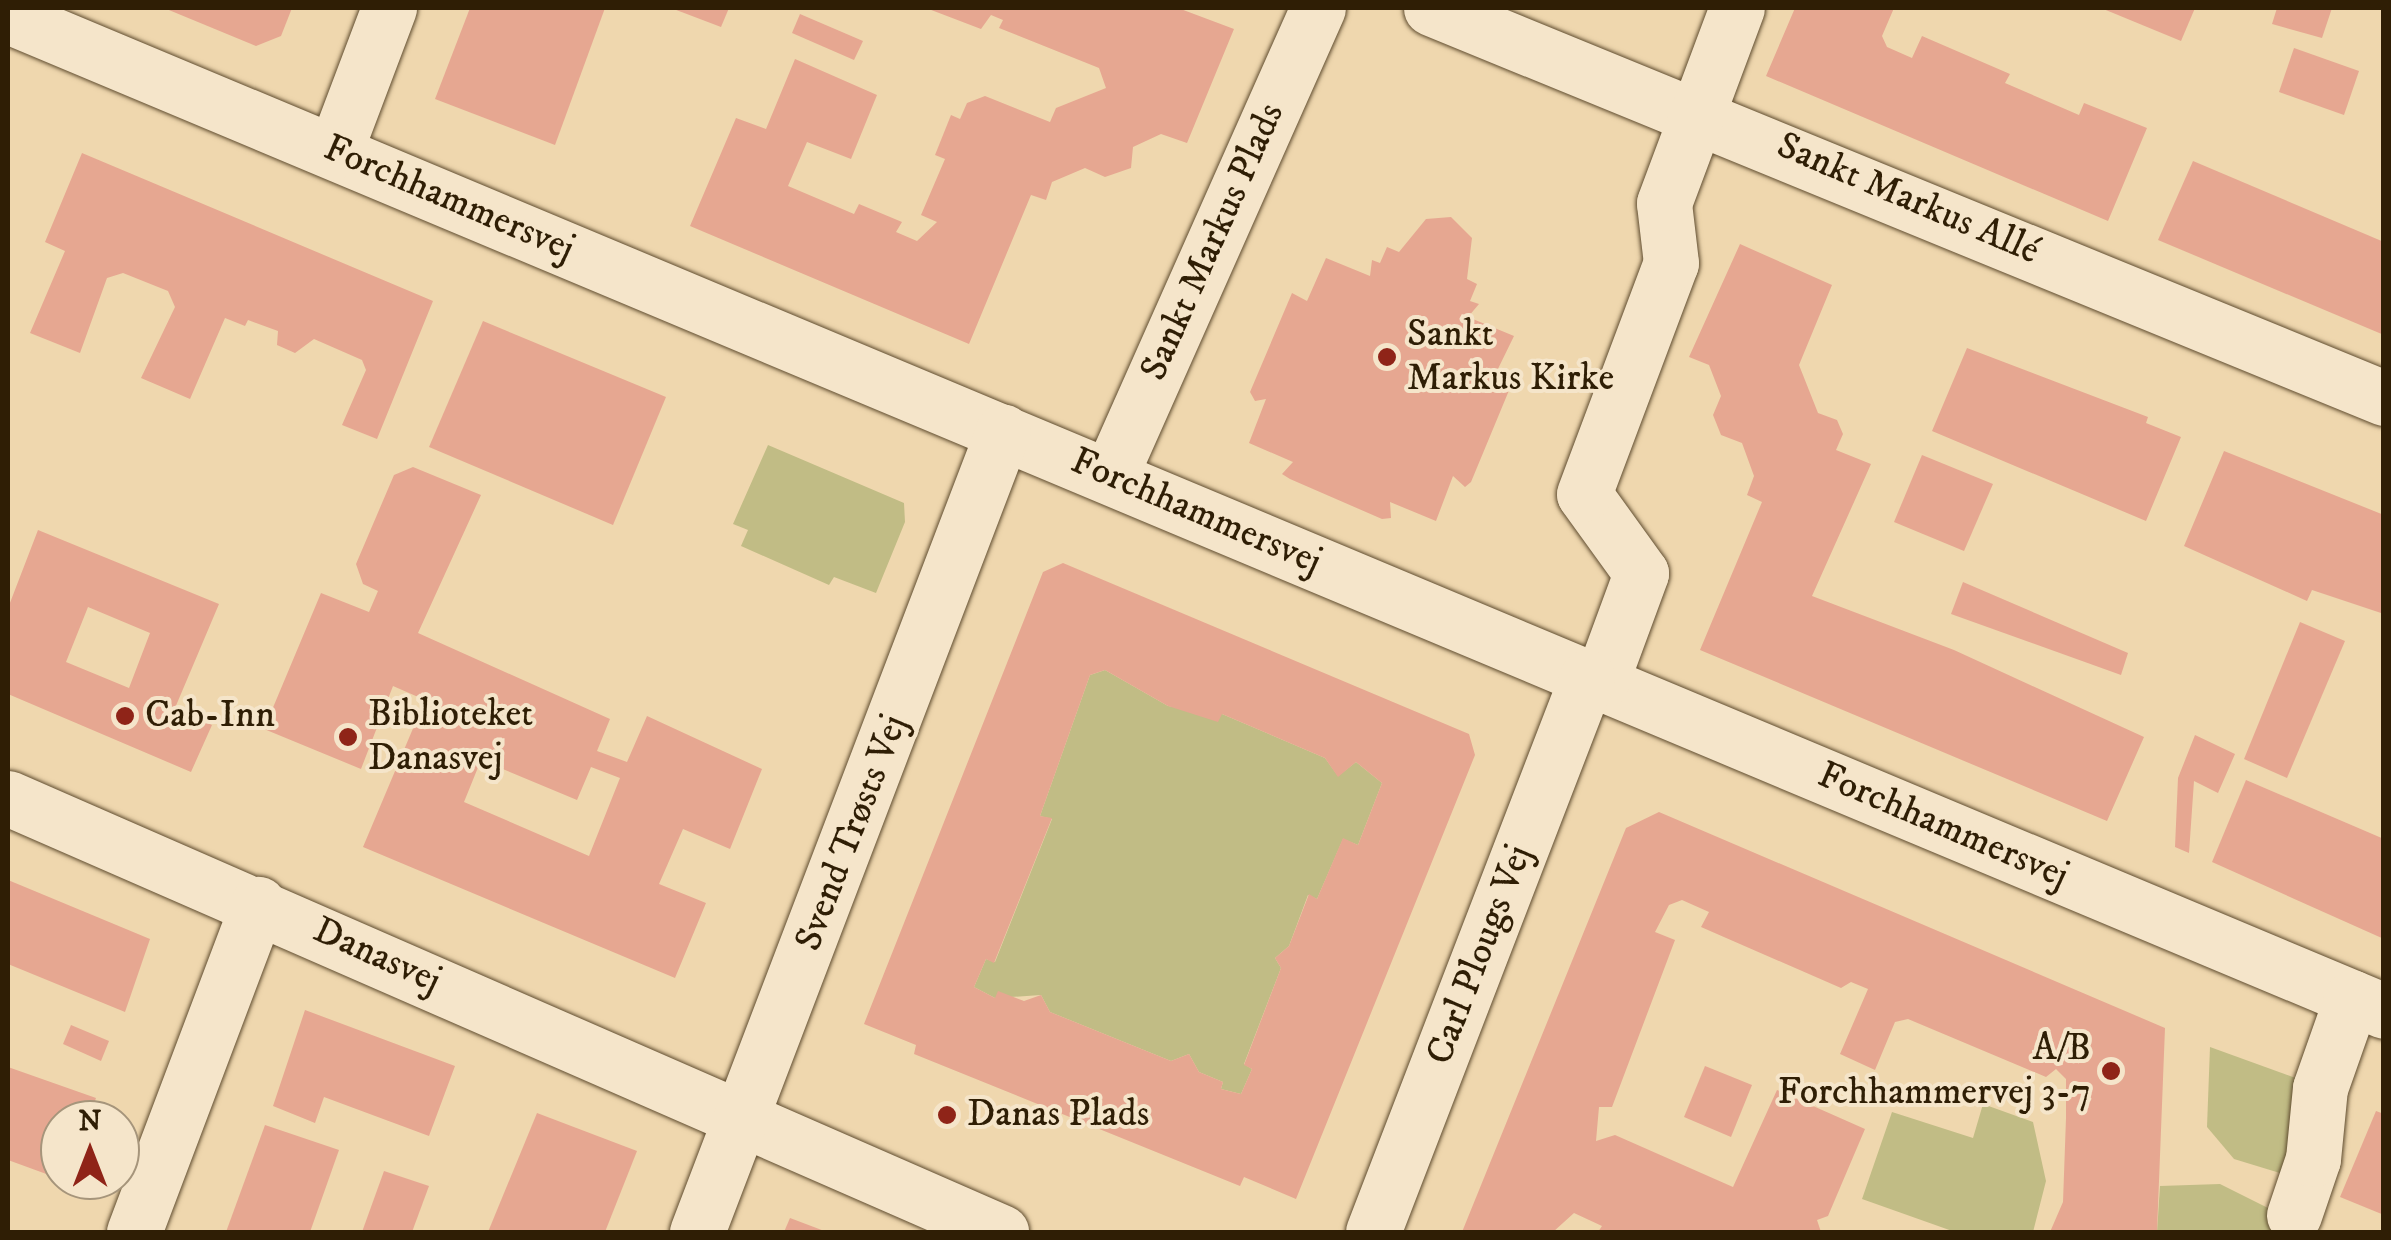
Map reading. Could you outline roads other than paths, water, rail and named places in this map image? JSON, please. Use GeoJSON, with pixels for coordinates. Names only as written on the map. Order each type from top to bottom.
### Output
{"type":"FeatureCollection","features":[{"type":"Feature","properties":{"kind":"street"},"geometry":{"type":"LineString","coordinates":[[335,151],[389,8]]}},
{"type":"Feature","properties":{"kind":"street","name":"Sankt Markus Plads"},"geometry":{"type":"LineString","coordinates":[[1110,476],[1318,8]]}},
{"type":"Feature","properties":{"kind":"street","name":"Sankt Markus Allé"},"geometry":{"type":"LineString","coordinates":[[1430,8],[1698,111],[2384,398]]}},
{"type":"Feature","properties":{"kind":"street"},"geometry":{"type":"LineString","coordinates":[[1594,680],[1642,572],[1584,494],[1672,263],[1664,203],[1737,8]]}},
{"type":"Feature","properties":{"kind":"street","name":"Forchhammersvej"},"geometry":{"type":"LineString","coordinates":[[8,16],[2368,1004]]}},
{"type":"Feature","properties":{"kind":"street","name":"Svend Trøsts Vej"},"geometry":{"type":"LineString","coordinates":[[697,1232],[744,1118],[1003,432]]}},
{"type":"Feature","properties":{"kind":"street","name":"Carl Plougs Vej"},"geometry":{"type":"LineString","coordinates":[[1373,1232],[1594,680]]}},
{"type":"Feature","properties":{"kind":"street","name":"Danasvej"},"geometry":{"type":"LineString","coordinates":[[8,798],[744,1118]]}},
{"type":"Feature","properties":{"kind":"street"},"geometry":{"type":"LineString","coordinates":[[134,1232],[258,904]]}},
{"type":"Feature","properties":{"kind":"street"},"geometry":{"type":"LineString","coordinates":[[2294,1215],[2313,1159],[2320,1088],[2368,1004]]}},
{"type":"Feature","properties":{"kind":"street"},"geometry":{"type":"LineString","coordinates":[[744,1118],[1001,1232]]}},
{"type":"Feature","properties":{"kind":"place","name":"Sankt Markus Kirke"},"geometry":{"type":"Point","coordinates":[1387,357]}},
{"type":"Feature","properties":{"kind":"place","name":"Cab-Inn"},"geometry":{"type":"Point","coordinates":[125,716]}},
{"type":"Feature","properties":{"kind":"place","name":"Biblioteket Danasvej"},"geometry":{"type":"Point","coordinates":[348,737]}},
{"type":"Feature","properties":{"kind":"place","name":"A/B Forchhammervej 3-7"},"geometry":{"type":"Point","coordinates":[2111,1071]}},
{"type":"Feature","properties":{"kind":"place","name":"Danas Plads"},"geometry":{"type":"Point","coordinates":[947,1115]}}]}
